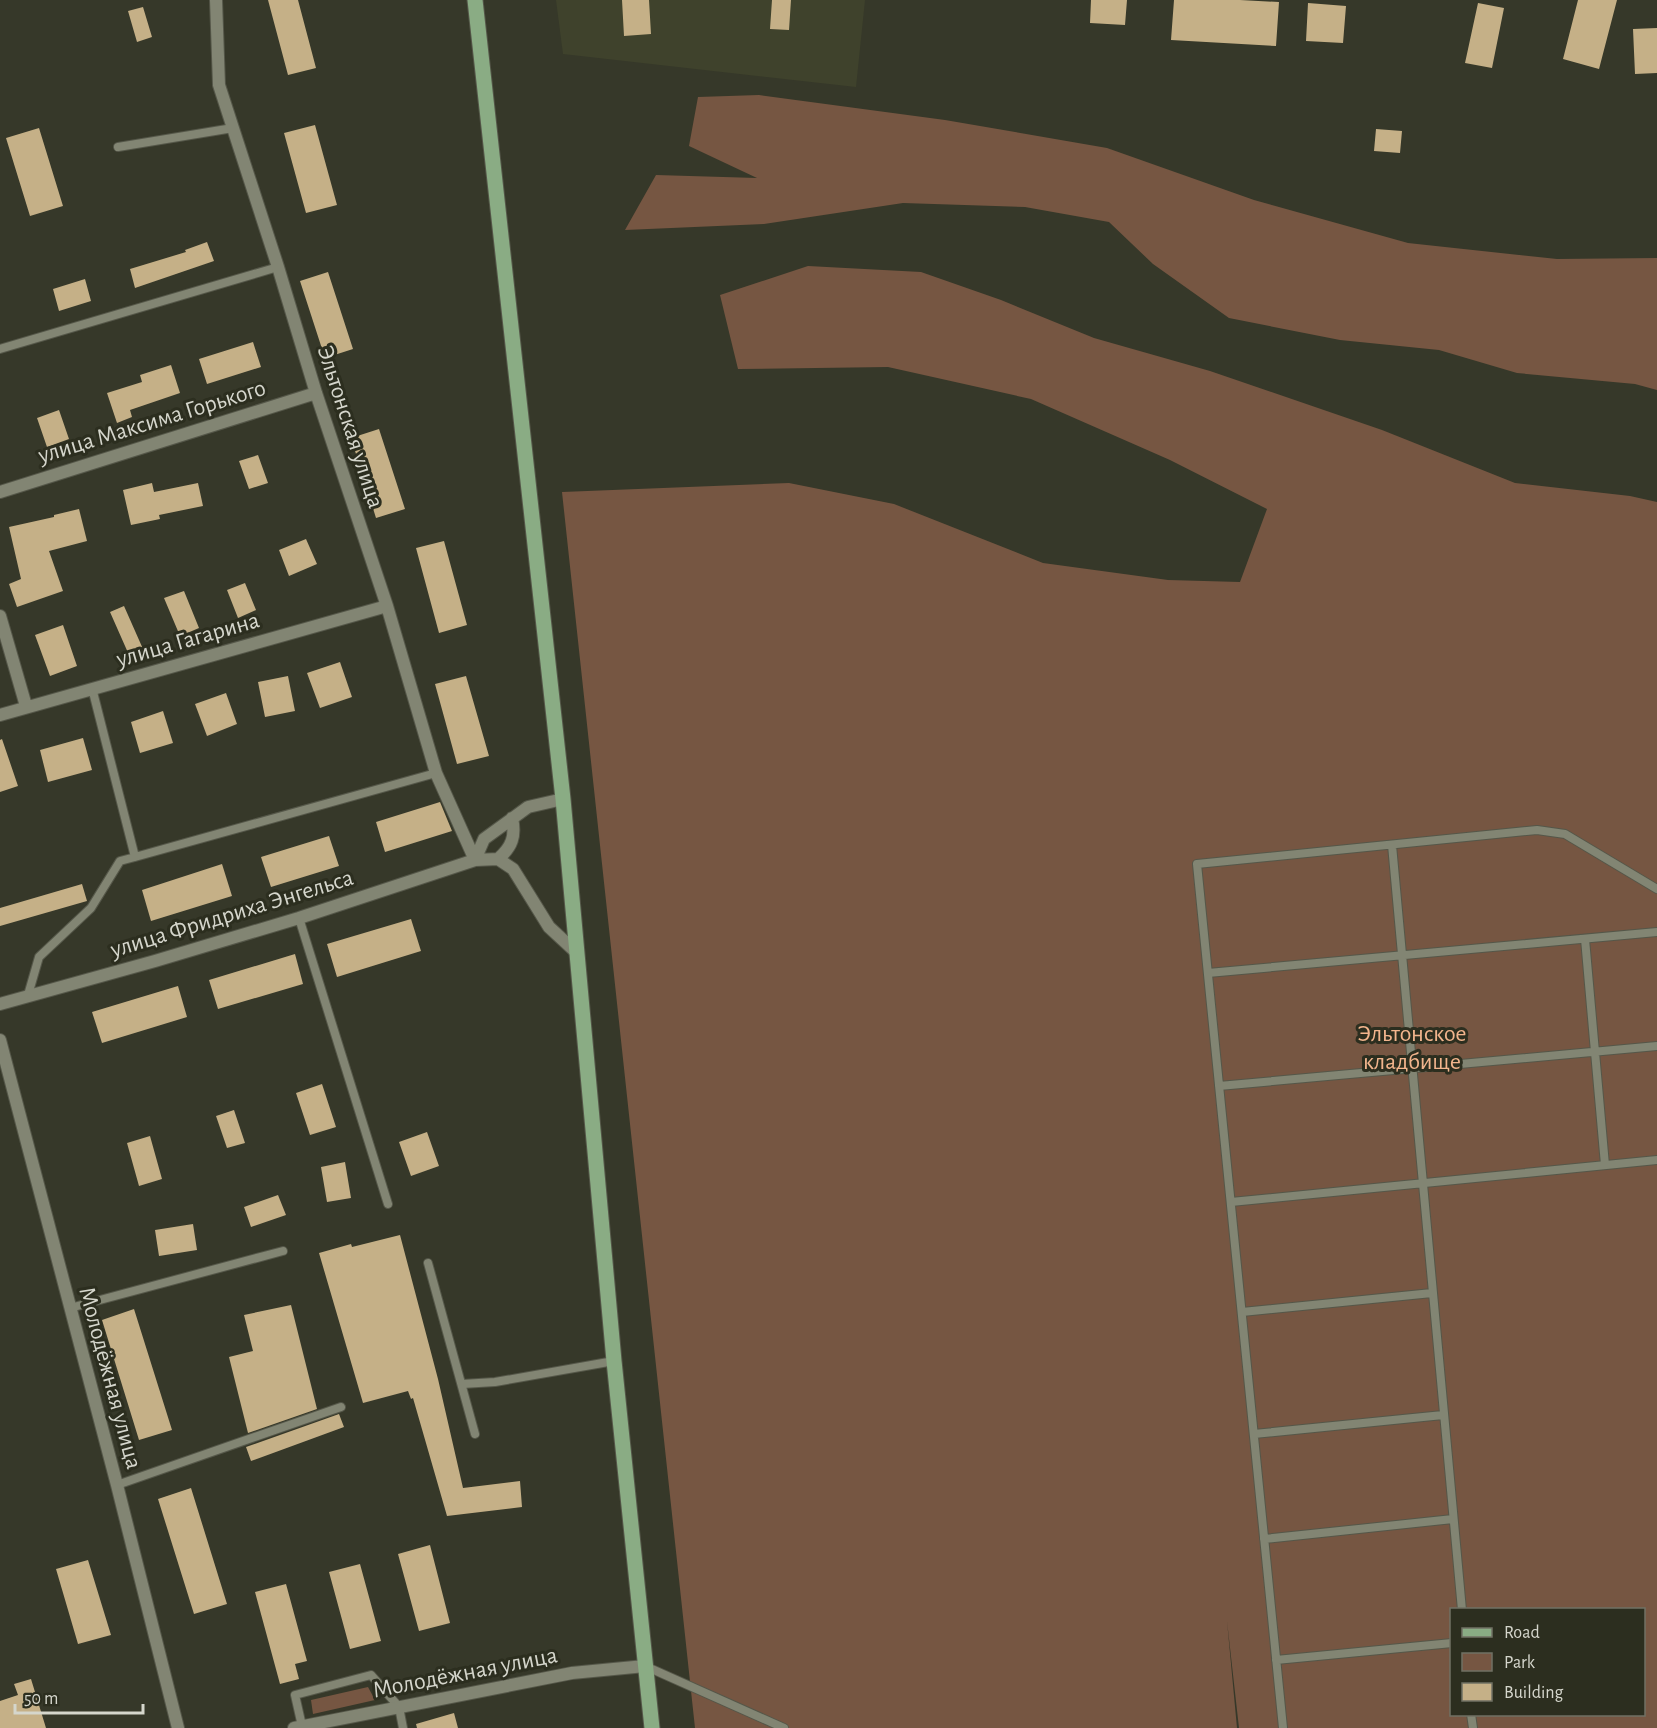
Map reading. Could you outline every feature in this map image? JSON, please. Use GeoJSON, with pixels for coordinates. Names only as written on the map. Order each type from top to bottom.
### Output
{"type":"FeatureCollection","features":[{"type":"Feature","properties":{"kind":"main road"},"geometry":{"type":"LineString","coordinates":[[475,0],[563,799],[614,1361],[652,1728]]}},
{"type":"Feature","properties":{"kind":"street","name":"Эльтонская улица"},"geometry":{"type":"LineString","coordinates":[[216,0],[219,85],[316,393],[387,606],[436,773],[475,860]]}},
{"type":"Feature","properties":{"kind":"street","name":"улица Максима Горького"},"geometry":{"type":"LineString","coordinates":[[0,492],[316,393]]}},
{"type":"Feature","properties":{"kind":"street","name":"улица Гагарина"},"geometry":{"type":"LineString","coordinates":[[0,715],[387,606]]}},
{"type":"Feature","properties":{"kind":"street"},"geometry":{"type":"LineString","coordinates":[[0,616],[26,706]]}},
{"type":"Feature","properties":{"kind":"street"},"geometry":{"type":"LineString","coordinates":[[475,860],[484,839],[528,807],[563,799]]}},
{"type":"Feature","properties":{"kind":"street"},"geometry":{"type":"LineString","coordinates":[[512,819],[513,840],[508,850],[498,859],[513,868],[549,927],[576,952]]}},
{"type":"Feature","properties":{"kind":"street","name":"улица Фридриха Энгельса"},"geometry":{"type":"LineString","coordinates":[[0,1004],[299,918],[475,860],[498,859]]}},
{"type":"Feature","properties":{"kind":"street","name":"Молодёжная улица"},"geometry":{"type":"LineString","coordinates":[[0,1040],[117,1485],[178,1728]]}},
{"type":"Feature","properties":{"kind":"street","name":"Молодёжная улица"},"geometry":{"type":"LineString","coordinates":[[298,1727],[572,1673],[645,1666]]}},
{"type":"Feature","properties":{"kind":"lane"},"geometry":{"type":"LineString","coordinates":[[118,147],[233,128]]}},
{"type":"Feature","properties":{"kind":"lane"},"geometry":{"type":"LineString","coordinates":[[0,349],[278,267]]}},
{"type":"Feature","properties":{"kind":"lane"},"geometry":{"type":"LineString","coordinates":[[92,688],[135,856]]}},
{"type":"Feature","properties":{"kind":"lane"},"geometry":{"type":"LineString","coordinates":[[28,995],[39,957],[91,908],[120,861],[436,773]]}},
{"type":"Feature","properties":{"kind":"lane"},"geometry":{"type":"LineString","coordinates":[[1283,1728],[1197,864],[1537,830],[1565,834],[1657,889]]}},
{"type":"Feature","properties":{"kind":"lane"},"geometry":{"type":"LineString","coordinates":[[1392,845],[1462,1608]]}},
{"type":"Feature","properties":{"kind":"lane"},"geometry":{"type":"LineString","coordinates":[[299,918],[388,1204]]}},
{"type":"Feature","properties":{"kind":"lane"},"geometry":{"type":"LineString","coordinates":[[1208,973],[1657,932]]}},
{"type":"Feature","properties":{"kind":"lane"},"geometry":{"type":"LineString","coordinates":[[1585,939],[1605,1165]]}},
{"type":"Feature","properties":{"kind":"lane"},"geometry":{"type":"LineString","coordinates":[[1219,1086],[1657,1046]]}},
{"type":"Feature","properties":{"kind":"lane"},"geometry":{"type":"LineString","coordinates":[[1231,1202],[1657,1160]]}},
{"type":"Feature","properties":{"kind":"lane"},"geometry":{"type":"LineString","coordinates":[[70,1308],[284,1251]]}},
{"type":"Feature","properties":{"kind":"lane"},"geometry":{"type":"LineString","coordinates":[[428,1263],[475,1434]]}},
{"type":"Feature","properties":{"kind":"lane"},"geometry":{"type":"LineString","coordinates":[[1242,1312],[1432,1293]]}},
{"type":"Feature","properties":{"kind":"lane"},"geometry":{"type":"LineString","coordinates":[[462,1384],[506,1381],[614,1361]]}},
{"type":"Feature","properties":{"kind":"lane"},"geometry":{"type":"LineString","coordinates":[[117,1485],[341,1407]]}},
{"type":"Feature","properties":{"kind":"lane"},"geometry":{"type":"LineString","coordinates":[[1254,1434],[1443,1415]]}},
{"type":"Feature","properties":{"kind":"lane"},"geometry":{"type":"LineString","coordinates":[[1264,1539],[1453,1519]]}},
{"type":"Feature","properties":{"kind":"lane"},"geometry":{"type":"LineString","coordinates":[[1276,1660],[1450,1643]]}},
{"type":"Feature","properties":{"kind":"lane"},"geometry":{"type":"LineString","coordinates":[[645,1666],[784,1728]]}},
{"type":"Feature","properties":{"kind":"lane"},"geometry":{"type":"LineString","coordinates":[[298,1727],[295,1695],[371,1675],[399,1707],[404,1728]]}},
{"type":"Feature","properties":{"kind":"shaded area"},"geometry":{"type":"Polygon","coordinates":[[[556,0],[865,0],[856,87],[563,54],[556,0]]]}},
{"type":"Feature","properties":{"kind":"green space"},"geometry":{"type":"Polygon","coordinates":[[[759,95],[945,120],[1107,148],[1254,200],[1408,243],[1557,259],[1657,258],[1657,390],[1635,384],[1517,373],[1439,350],[1340,340],[1229,318],[1153,264],[1109,222],[1025,207],[903,203],[764,224],[625,230],[656,175],[757,178],[689,146],[698,97],[759,95]]]}},
{"type":"Feature","properties":{"kind":"green space","name":"Эльтонское кладбище"},"geometry":{"type":"Polygon","coordinates":[[[808,266],[921,272],[1001,300],[1094,338],[1210,371],[1382,430],[1515,483],[1630,496],[1657,502],[1657,1728],[1239,1728],[1227,1621],[1237,1728],[695,1728],[562,492],[789,483],[894,504],[1043,563],[1168,580],[1240,582],[1267,509],[1170,460],[1031,399],[888,367],[738,369],[720,295],[808,266]]]}},
{"type":"Feature","properties":{"kind":"green space"},"geometry":{"type":"Polygon","coordinates":[[[368,1687],[375,1700],[313,1714],[311,1700],[368,1687]]]}},
{"type":"Feature","properties":{"kind":"building"},"geometry":{"type":"Polygon","coordinates":[[[268,0],[298,0],[316,68],[288,75],[268,0]]]}},
{"type":"Feature","properties":{"kind":"building"},"geometry":{"type":"Polygon","coordinates":[[[622,0],[649,0],[651,34],[624,36],[622,0]]]}},
{"type":"Feature","properties":{"kind":"building"},"geometry":{"type":"Polygon","coordinates":[[[772,0],[791,0],[789,30],[770,29],[772,0]]]}},
{"type":"Feature","properties":{"kind":"building"},"geometry":{"type":"Polygon","coordinates":[[[1091,0],[1127,0],[1125,25],[1090,23],[1091,0]]]}},
{"type":"Feature","properties":{"kind":"building"},"geometry":{"type":"Polygon","coordinates":[[[1174,0],[1279,2],[1276,46],[1171,40],[1174,0]]]}},
{"type":"Feature","properties":{"kind":"building"},"geometry":{"type":"Polygon","coordinates":[[[1578,0],[1617,0],[1599,69],[1563,59],[1578,0]]]}},
{"type":"Feature","properties":{"kind":"building"},"geometry":{"type":"Polygon","coordinates":[[[1308,3],[1346,6],[1343,43],[1306,41],[1308,3]]]}},
{"type":"Feature","properties":{"kind":"building"},"geometry":{"type":"Polygon","coordinates":[[[1478,3],[1504,8],[1492,68],[1465,63],[1478,3]]]}},
{"type":"Feature","properties":{"kind":"building"},"geometry":{"type":"Polygon","coordinates":[[[143,7],[152,37],[137,42],[128,11],[143,7]]]}},
{"type":"Feature","properties":{"kind":"building"},"geometry":{"type":"Polygon","coordinates":[[[1657,28],[1657,73],[1635,74],[1633,29],[1657,28]]]}},
{"type":"Feature","properties":{"kind":"building"},"geometry":{"type":"Polygon","coordinates":[[[315,125],[337,205],[306,213],[284,133],[315,125]]]}},
{"type":"Feature","properties":{"kind":"building"},"geometry":{"type":"Polygon","coordinates":[[[39,128],[63,206],[30,216],[6,138],[39,128]]]}},
{"type":"Feature","properties":{"kind":"building"},"geometry":{"type":"Polygon","coordinates":[[[1376,129],[1402,131],[1400,153],[1374,151],[1376,129]]]}},
{"type":"Feature","properties":{"kind":"building"},"geometry":{"type":"Polygon","coordinates":[[[207,242],[214,261],[135,288],[130,269],[186,252],[185,250],[207,242]]]}},
{"type":"Feature","properties":{"kind":"building"},"geometry":{"type":"Polygon","coordinates":[[[328,272],[353,349],[325,358],[300,281],[328,272]]]}},
{"type":"Feature","properties":{"kind":"building"},"geometry":{"type":"Polygon","coordinates":[[[85,279],[91,301],[59,311],[53,289],[85,279]]]}},
{"type":"Feature","properties":{"kind":"building"},"geometry":{"type":"Polygon","coordinates":[[[253,342],[261,367],[207,384],[199,359],[253,342]]]}},
{"type":"Feature","properties":{"kind":"building"},"geometry":{"type":"Polygon","coordinates":[[[171,365],[180,393],[130,410],[132,417],[117,423],[107,393],[142,382],[140,375],[171,365]]]}},
{"type":"Feature","properties":{"kind":"building"},"geometry":{"type":"Polygon","coordinates":[[[59,410],[69,439],[47,447],[37,418],[59,410]]]}},
{"type":"Feature","properties":{"kind":"building"},"geometry":{"type":"Polygon","coordinates":[[[379,429],[405,509],[376,518],[351,438],[379,429]]]}},
{"type":"Feature","properties":{"kind":"building"},"geometry":{"type":"Polygon","coordinates":[[[258,455],[268,483],[249,489],[239,461],[258,455]]]}},
{"type":"Feature","properties":{"kind":"building"},"geometry":{"type":"Polygon","coordinates":[[[152,483],[154,492],[198,483],[203,506],[159,515],[160,519],[131,525],[123,490],[152,483]]]}},
{"type":"Feature","properties":{"kind":"building"},"geometry":{"type":"Polygon","coordinates":[[[79,509],[87,541],[49,551],[63,591],[17,607],[9,584],[21,579],[9,527],[79,509]]]}},
{"type":"Feature","properties":{"kind":"building"},"geometry":{"type":"Polygon","coordinates":[[[306,539],[317,564],[289,576],[279,550],[306,539]]]}},
{"type":"Feature","properties":{"kind":"building"},"geometry":{"type":"Polygon","coordinates":[[[444,541],[467,625],[439,633],[416,548],[444,541]]]}},
{"type":"Feature","properties":{"kind":"building"},"geometry":{"type":"Polygon","coordinates":[[[245,583],[256,610],[238,618],[227,590],[245,583]]]}},
{"type":"Feature","properties":{"kind":"building"},"geometry":{"type":"Polygon","coordinates":[[[184,591],[199,628],[180,636],[164,598],[184,591]]]}},
{"type":"Feature","properties":{"kind":"building"},"geometry":{"type":"Polygon","coordinates":[[[124,606],[143,649],[129,655],[110,612],[124,606]]]}},
{"type":"Feature","properties":{"kind":"building"},"geometry":{"type":"Polygon","coordinates":[[[63,625],[77,666],[50,676],[35,635],[63,625]]]}},
{"type":"Feature","properties":{"kind":"building"},"geometry":{"type":"Polygon","coordinates":[[[340,662],[352,697],[320,708],[307,673],[340,662]]]}},
{"type":"Feature","properties":{"kind":"building"},"geometry":{"type":"Polygon","coordinates":[[[288,676],[295,711],[265,717],[258,682],[288,676]]]}},
{"type":"Feature","properties":{"kind":"building"},"geometry":{"type":"Polygon","coordinates":[[[466,676],[489,756],[457,764],[435,684],[466,676]]]}},
{"type":"Feature","properties":{"kind":"building"},"geometry":{"type":"Polygon","coordinates":[[[226,693],[237,724],[207,736],[195,704],[226,693]]]}},
{"type":"Feature","properties":{"kind":"building"},"geometry":{"type":"Polygon","coordinates":[[[163,711],[173,743],[140,753],[131,722],[163,711]]]}},
{"type":"Feature","properties":{"kind":"building"},"geometry":{"type":"Polygon","coordinates":[[[83,738],[92,770],[48,782],[40,750],[83,738]]]}},
{"type":"Feature","properties":{"kind":"building"},"geometry":{"type":"Polygon","coordinates":[[[2,739],[18,786],[0,792],[0,740],[2,739]]]}},
{"type":"Feature","properties":{"kind":"building"},"geometry":{"type":"Polygon","coordinates":[[[440,802],[452,831],[385,852],[376,822],[440,802]]]}},
{"type":"Feature","properties":{"kind":"building"},"geometry":{"type":"Polygon","coordinates":[[[329,836],[339,866],[271,887],[261,857],[329,836]]]}},
{"type":"Feature","properties":{"kind":"building"},"geometry":{"type":"Polygon","coordinates":[[[222,864],[232,896],[151,921],[142,890],[222,864]]]}},
{"type":"Feature","properties":{"kind":"building"},"geometry":{"type":"Polygon","coordinates":[[[82,884],[87,901],[0,926],[0,908],[82,884]]]}},
{"type":"Feature","properties":{"kind":"building"},"geometry":{"type":"Polygon","coordinates":[[[411,919],[421,951],[337,977],[327,944],[411,919]]]}},
{"type":"Feature","properties":{"kind":"building"},"geometry":{"type":"Polygon","coordinates":[[[295,954],[303,984],[218,1009],[209,980],[295,954]]]}},
{"type":"Feature","properties":{"kind":"building"},"geometry":{"type":"Polygon","coordinates":[[[178,986],[187,1017],[102,1043],[92,1012],[178,986]]]}},
{"type":"Feature","properties":{"kind":"building"},"geometry":{"type":"Polygon","coordinates":[[[322,1084],[336,1127],[310,1135],[296,1093],[322,1084]]]}},
{"type":"Feature","properties":{"kind":"building"},"geometry":{"type":"Polygon","coordinates":[[[234,1110],[245,1143],[227,1148],[216,1116],[234,1110]]]}},
{"type":"Feature","properties":{"kind":"building"},"geometry":{"type":"Polygon","coordinates":[[[427,1132],[439,1166],[411,1176],[399,1142],[427,1132]]]}},
{"type":"Feature","properties":{"kind":"building"},"geometry":{"type":"Polygon","coordinates":[[[150,1136],[162,1179],[139,1186],[127,1143],[150,1136]]]}},
{"type":"Feature","properties":{"kind":"building"},"geometry":{"type":"Polygon","coordinates":[[[345,1162],[351,1198],[327,1202],[321,1167],[345,1162]]]}},
{"type":"Feature","properties":{"kind":"building"},"geometry":{"type":"Polygon","coordinates":[[[278,1195],[286,1215],[251,1227],[244,1207],[278,1195]]]}},
{"type":"Feature","properties":{"kind":"building"},"geometry":{"type":"Polygon","coordinates":[[[193,1224],[197,1250],[159,1256],[155,1230],[193,1224]]]}},
{"type":"Feature","properties":{"kind":"building"},"geometry":{"type":"Polygon","coordinates":[[[400,1235],[438,1379],[463,1488],[520,1481],[522,1507],[447,1516],[413,1398],[411,1399],[408,1391],[363,1403],[319,1253],[351,1244],[352,1247],[400,1235]]]}},
{"type":"Feature","properties":{"kind":"building"},"geometry":{"type":"Polygon","coordinates":[[[291,1305],[317,1409],[248,1433],[229,1357],[253,1351],[244,1315],[291,1305]]]}},
{"type":"Feature","properties":{"kind":"building"},"geometry":{"type":"Polygon","coordinates":[[[134,1309],[172,1430],[139,1440],[102,1320],[134,1309]]]}},
{"type":"Feature","properties":{"kind":"building"},"geometry":{"type":"Polygon","coordinates":[[[339,1414],[344,1427],[251,1461],[246,1447],[339,1414]]]}},
{"type":"Feature","properties":{"kind":"building"},"geometry":{"type":"Polygon","coordinates":[[[191,1488],[227,1604],[194,1614],[158,1499],[191,1488]]]}},
{"type":"Feature","properties":{"kind":"building"},"geometry":{"type":"Polygon","coordinates":[[[430,1545],[450,1623],[419,1631],[398,1554],[430,1545]]]}},
{"type":"Feature","properties":{"kind":"building"},"geometry":{"type":"Polygon","coordinates":[[[88,1560],[111,1635],[78,1644],[56,1569],[88,1560]]]}},
{"type":"Feature","properties":{"kind":"building"},"geometry":{"type":"Polygon","coordinates":[[[360,1564],[381,1641],[350,1649],[329,1572],[360,1564]]]}},
{"type":"Feature","properties":{"kind":"building"},"geometry":{"type":"Polygon","coordinates":[[[286,1584],[307,1661],[295,1664],[299,1679],[280,1684],[255,1592],[286,1584]]]}},
{"type":"Feature","properties":{"kind":"building"},"geometry":{"type":"Polygon","coordinates":[[[31,1679],[46,1728],[0,1728],[0,1701],[18,1695],[14,1684],[31,1679]]]}},
{"type":"Feature","properties":{"kind":"building"},"geometry":{"type":"Polygon","coordinates":[[[454,1713],[458,1728],[417,1728],[416,1724],[454,1713]]]}}]}
